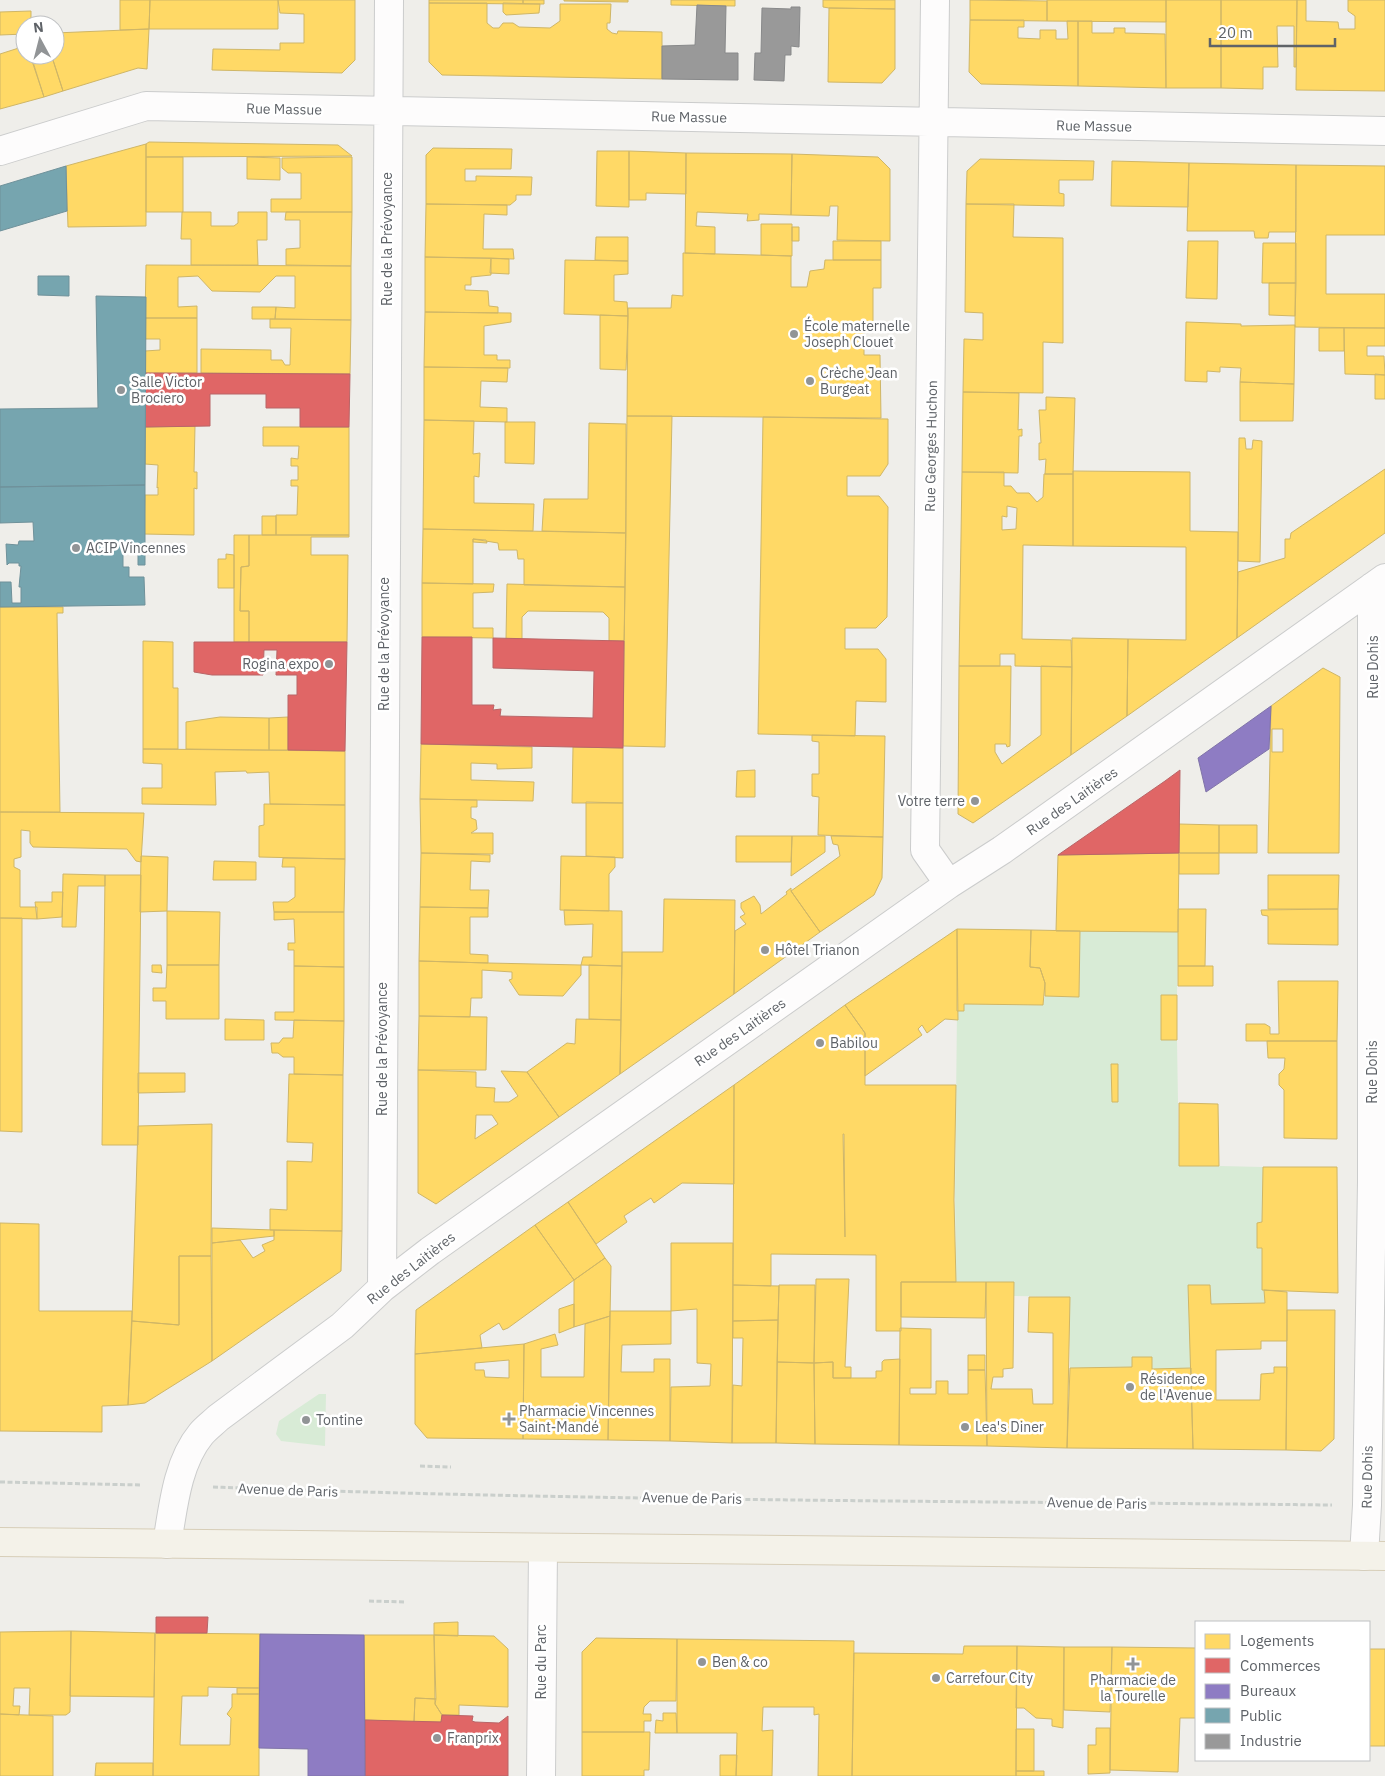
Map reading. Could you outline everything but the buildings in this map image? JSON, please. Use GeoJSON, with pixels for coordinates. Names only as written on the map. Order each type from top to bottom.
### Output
{"type":"FeatureCollection","features":[{"type":"Feature","properties":{"kind":"main road"},"geometry":{"type":"LineString","coordinates":[[0,1542],[1374,1556]]}},
{"type":"Feature","properties":{"kind":"street","name":"Rue de la Prévoyance"},"geometry":{"type":"LineString","coordinates":[[382,1288],[389,0]]}},
{"type":"Feature","properties":{"kind":"street","name":"Rue Georges Huchon"},"geometry":{"type":"LineString","coordinates":[[935,0],[925,850],[949,884]]}},
{"type":"Feature","properties":{"kind":"street","name":"Rue Massue"},"geometry":{"type":"LineString","coordinates":[[0,150],[146,106],[935,124],[1385,131]]}},
{"type":"Feature","properties":{"kind":"street","name":"Rue des Laitières"},"geometry":{"type":"LineString","coordinates":[[167,1544],[178,1486],[189,1454],[201,1434],[218,1418],[342,1326],[382,1288],[438,1246],[949,884],[1002,850],[1379,583]]}},
{"type":"Feature","properties":{"kind":"street","name":"Rue Dohis"},"geometry":{"type":"LineString","coordinates":[[1374,1556],[1367,1505],[1379,583]]}},
{"type":"Feature","properties":{"kind":"street","name":"Rue du Parc"},"geometry":{"type":"LineString","coordinates":[[541,1776],[543,1548]]}},
{"type":"Feature","properties":{"kind":"path"},"geometry":{"type":"LineString","coordinates":[[420,1466],[451,1467]]}},
{"type":"Feature","properties":{"kind":"path","name":"Avenue de Paris"},"geometry":{"type":"LineString","coordinates":[[0,1482],[356,1492],[677,1498],[1367,1505]]}},
{"type":"Feature","properties":{"kind":"path"},"geometry":{"type":"LineString","coordinates":[[369,1601],[406,1602]]}},
{"type":"Feature","properties":{"kind":"green space"},"geometry":{"type":"Polygon","coordinates":[[[1080,931],[1178,932],[1177,995],[1161,996],[1161,1040],[1177,1040],[1179,1165],[1263,1167],[1262,1222],[1257,1223],[1257,1247],[1262,1248],[1262,1289],[1264,1290],[1265,1303],[1211,1304],[1210,1285],[1189,1285],[1191,1368],[1152,1369],[1152,1357],[1133,1357],[1132,1367],[1070,1368],[1069,1297],[1014,1296],[1013,1282],[956,1282],[957,1011],[964,1011],[964,1004],[1043,1005],[1045,996],[1079,997],[1080,931]]]}},
{"type":"Feature","properties":{"kind":"green space"},"geometry":{"type":"Polygon","coordinates":[[[319,1394],[326,1394],[325,1446],[281,1441],[276,1434],[279,1421],[319,1394]]]}},
{"type":"Feature","properties":{"kind":"place","name":"École maternelle Joseph Clouet"},"geometry":{"type":"Point","coordinates":[794,334]}},
{"type":"Feature","properties":{"kind":"place","name":"Crèche Jean Burgeat"},"geometry":{"type":"Point","coordinates":[810,381]}},
{"type":"Feature","properties":{"kind":"place","name":"Salle Victor Brociero"},"geometry":{"type":"Point","coordinates":[121,390]}},
{"type":"Feature","properties":{"kind":"place","name":"ACIP Vincennes"},"geometry":{"type":"Point","coordinates":[76,548]}},
{"type":"Feature","properties":{"kind":"place","name":"Rogina expo"},"geometry":{"type":"Point","coordinates":[329,664]}},
{"type":"Feature","properties":{"kind":"place","name":"Votre terre"},"geometry":{"type":"Point","coordinates":[975,801]}},
{"type":"Feature","properties":{"kind":"place","name":"Hôtel Trianon"},"geometry":{"type":"Point","coordinates":[765,950]}},
{"type":"Feature","properties":{"kind":"place","name":"Babilou"},"geometry":{"type":"Point","coordinates":[820,1043]}},
{"type":"Feature","properties":{"kind":"place","name":"Résidence de l'Avenue"},"geometry":{"type":"Point","coordinates":[1130,1387]}},
{"type":"Feature","properties":{"kind":"place","name":"Pharmacie Vincennes Saint-Mandé"},"geometry":{"type":"Point","coordinates":[509,1419]}},
{"type":"Feature","properties":{"kind":"place","name":"Tontine"},"geometry":{"type":"Point","coordinates":[306,1420]}},
{"type":"Feature","properties":{"kind":"place","name":"Lea's Diner"},"geometry":{"type":"Point","coordinates":[965,1427]}},
{"type":"Feature","properties":{"kind":"place","name":"Ben & co"},"geometry":{"type":"Point","coordinates":[702,1662]}},
{"type":"Feature","properties":{"kind":"place","name":"Pharmacie de la Tourelle"},"geometry":{"type":"Point","coordinates":[1133,1664]}},
{"type":"Feature","properties":{"kind":"place","name":"Carrefour City"},"geometry":{"type":"Point","coordinates":[936,1678]}},
{"type":"Feature","properties":{"kind":"place","name":"Franprix"},"geometry":{"type":"Point","coordinates":[437,1738]}}]}
